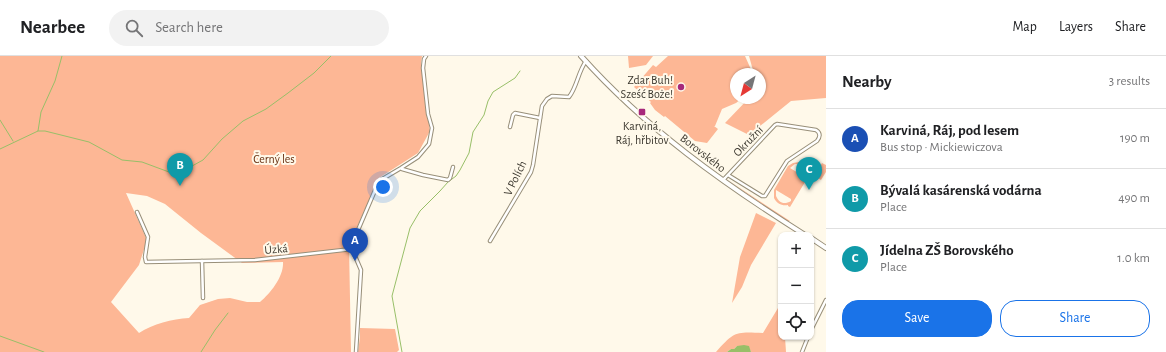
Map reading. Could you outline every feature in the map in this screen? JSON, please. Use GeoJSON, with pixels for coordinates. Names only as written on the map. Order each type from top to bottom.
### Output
{"type":"FeatureCollection","features":[{"type":"Feature","properties":{"kind":"main road","name":"Borovského"},"geometry":{"type":"LineString","coordinates":[[581,56],[624,100],[687,154],[722,181],[800,232]]}},
{"type":"Feature","properties":{"kind":"main road"},"geometry":{"type":"LineString","coordinates":[[814,240],[826,248]]}},
{"type":"Feature","properties":{"kind":"street"},"geometry":{"type":"LineString","coordinates":[[356,352],[361,270],[352,249],[355,237],[379,181],[418,157],[429,144],[432,133],[422,68],[426,56]]}},
{"type":"Feature","properties":{"kind":"street","name":"V Polích"},"geometry":{"type":"LineString","coordinates":[[490,241],[534,165],[542,106],[547,99],[552,96],[569,97],[573,92],[582,67],[586,61]]}},
{"type":"Feature","properties":{"kind":"street"},"geometry":{"type":"LineString","coordinates":[[510,127],[513,115],[515,113],[540,118]]}},
{"type":"Feature","properties":{"kind":"street","name":"Okružní"},"geometry":{"type":"LineString","coordinates":[[722,181],[775,125],[779,124],[816,130],[819,132],[820,137],[817,141],[788,161],[766,196],[762,196],[728,175]]}},
{"type":"Feature","properties":{"kind":"street"},"geometry":{"type":"LineString","coordinates":[[401,168],[423,175],[448,180],[453,167]]}},
{"type":"Feature","properties":{"kind":"street","name":"Úzká"},"geometry":{"type":"LineString","coordinates":[[137,212],[148,237],[145,257],[146,262],[280,258],[352,249]]}},
{"type":"Feature","properties":{"kind":"street"},"geometry":{"type":"LineString","coordinates":[[202,261],[203,298]]}},
{"type":"Feature","properties":{"kind":"street"},"geometry":{"type":"LineString","coordinates":[[814,324],[826,300]]}},
{"type":"Feature","properties":{"kind":"street"},"geometry":{"type":"LineString","coordinates":[[802,352],[807,340]]}},
{"type":"Feature","properties":{"kind":"green space","name":"Černý les"},"geometry":{"type":"Polygon","coordinates":[[[0,56],[422,56],[421,63],[430,131],[418,153],[379,178],[349,245],[351,352],[0,352],[0,56]],[[126,193],[147,240],[139,265],[111,302],[139,333],[163,322],[189,318],[200,305],[218,299],[230,298],[247,302],[260,302],[276,284],[283,267],[283,262],[242,263],[165,204],[147,196],[126,193]]]}},
{"type":"Feature","properties":{"kind":"green space"},"geometry":{"type":"Polygon","coordinates":[[[628,56],[653,56],[646,65],[629,68],[628,56]]]}},
{"type":"Feature","properties":{"kind":"green space"},"geometry":{"type":"Polygon","coordinates":[[[668,56],[745,56],[750,68],[730,68],[730,104],[734,104],[722,109],[714,126],[718,129],[707,143],[695,141],[665,116],[664,117],[655,110],[650,103],[651,102],[634,87],[653,65],[656,67],[668,56]]]}},
{"type":"Feature","properties":{"kind":"green space"},"geometry":{"type":"Polygon","coordinates":[[[749,56],[826,56],[826,98],[791,101],[749,135],[725,123],[743,104],[766,104],[766,68],[752,68],[749,56]]]}},
{"type":"Feature","properties":{"kind":"green space"},"geometry":{"type":"Polygon","coordinates":[[[799,162],[805,165],[808,172],[812,165],[814,167],[790,207],[777,202],[774,198],[774,190],[788,166],[799,162]],[[795,164],[790,168],[805,177],[806,172],[804,168],[795,164]],[[776,190],[776,196],[780,202],[786,203],[791,201],[791,199],[776,190]]]}},
{"type":"Feature","properties":{"kind":"green space"},"geometry":{"type":"Polygon","coordinates":[[[822,163],[826,165],[826,172],[821,180],[814,176],[822,163]]]}},
{"type":"Feature","properties":{"kind":"green space"},"geometry":{"type":"Polygon","coordinates":[[[726,179],[790,221],[786,221],[726,179]]]}},
{"type":"Feature","properties":{"kind":"green space"},"geometry":{"type":"Polygon","coordinates":[[[756,213],[776,223],[751,265],[742,287],[732,303],[740,257],[756,213]]]}},
{"type":"Feature","properties":{"kind":"green space"},"geometry":{"type":"Polygon","coordinates":[[[778,308],[778,340],[785,340],[786,352],[751,352],[748,346],[737,346],[727,352],[716,352],[727,340],[736,334],[763,333],[778,308]]]}},
{"type":"Feature","properties":{"kind":"green space"},"geometry":{"type":"Polygon","coordinates":[[[360,328],[395,329],[399,350],[397,352],[358,352],[360,328]]]}},
{"type":"Feature","properties":{"kind":"shaded area"},"geometry":{"type":"Polygon","coordinates":[[[737,346],[749,346],[751,352],[727,352],[737,346]]]}},
{"type":"Feature","properties":{"kind":"waterway"},"geometry":{"type":"LineString","coordinates":[[0,149],[38,131],[41,112],[55,81],[62,56]]}},
{"type":"Feature","properties":{"kind":"waterway"},"geometry":{"type":"LineString","coordinates":[[38,131],[45,131],[89,142],[122,160],[142,162],[169,172],[183,171],[203,160],[222,139],[243,121],[266,109],[288,93],[314,73],[331,56]]}},
{"type":"Feature","properties":{"kind":"waterway"},"geometry":{"type":"LineString","coordinates":[[402,352],[392,296],[410,228],[420,211],[448,182],[456,176],[460,170],[469,153],[473,132],[484,115],[488,101],[493,92],[515,78],[520,71]]}},
{"type":"Feature","properties":{"kind":"waterway"},"geometry":{"type":"LineString","coordinates":[[0,120],[13,141]]}},
{"type":"Feature","properties":{"kind":"waterway"},"geometry":{"type":"LineString","coordinates":[[201,352],[228,313]]}},
{"type":"Feature","properties":{"kind":"waterway"},"geometry":{"type":"LineString","coordinates":[[0,336],[44,352]]}},
{"type":"Feature","properties":{"kind":"place","name":"Zdar Buh! Sześć Boże!"},"geometry":{"type":"Point","coordinates":[681,87]}},
{"type":"Feature","properties":{"kind":"place","name":"Karviná, Ráj, hřbitov"},"geometry":{"type":"Point","coordinates":[642,112]}},
{"type":"Feature","properties":{"kind":"place","name":"Bývalá kasárenská vodárna"},"geometry":{"type":"Point","coordinates":[180,186]}},
{"type":"Feature","properties":{"kind":"place","name":"Jídelna ZŠ Borovského"},"geometry":{"type":"Point","coordinates":[809,190]}},
{"type":"Feature","properties":{"kind":"place","name":"Karviná, Ráj, pod lesem"},"geometry":{"type":"Point","coordinates":[355,261]}}]}
